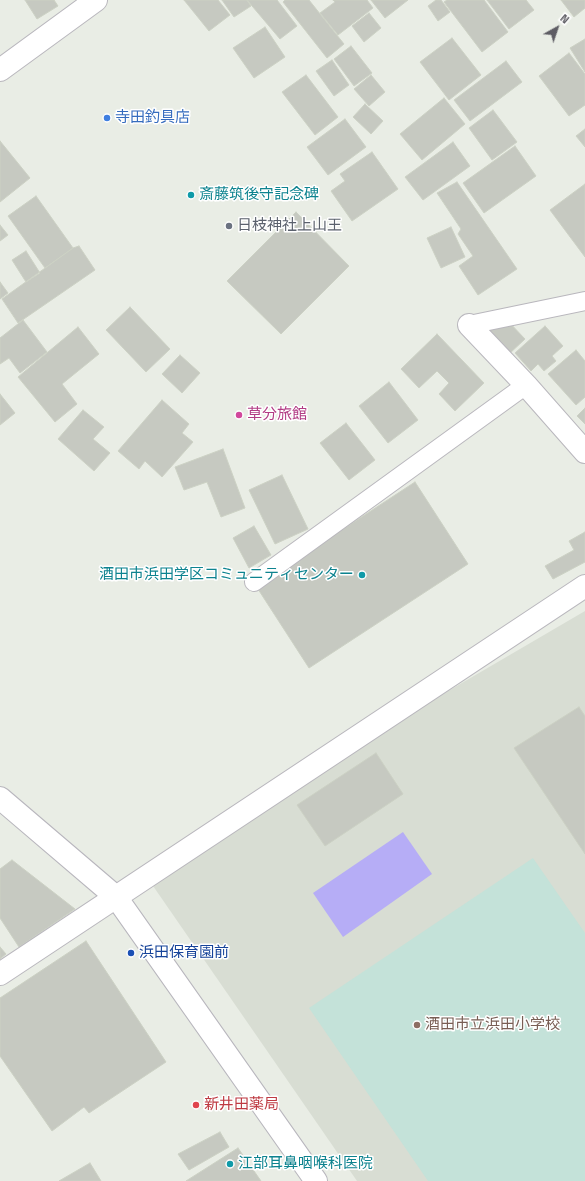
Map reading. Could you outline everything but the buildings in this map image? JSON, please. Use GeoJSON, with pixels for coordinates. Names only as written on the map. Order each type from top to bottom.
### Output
{"type":"FeatureCollection","features":[{"type":"Feature","properties":{"kind":"street"},"geometry":{"type":"LineString","coordinates":[[0,70],[96,0]]}},
{"type":"Feature","properties":{"kind":"street"},"geometry":{"type":"LineString","coordinates":[[469,325],[526,385],[585,452]]}},
{"type":"Feature","properties":{"kind":"street"},"geometry":{"type":"LineString","coordinates":[[0,974],[585,586]]}},
{"type":"Feature","properties":{"kind":"street"},"geometry":{"type":"LineString","coordinates":[[0,798],[116,897],[316,1181]]}},
{"type":"Feature","properties":{"kind":"lane"},"geometry":{"type":"LineString","coordinates":[[469,325],[585,301]]}},
{"type":"Feature","properties":{"kind":"lane"},"geometry":{"type":"LineString","coordinates":[[254,582],[526,385]]}},
{"type":"Feature","properties":{"kind":"shaded area","name":"酒田市立浜田小学校"},"geometry":{"type":"Polygon","coordinates":[[[585,611],[585,1181],[357,1181],[142,870],[585,611]]]}},
{"type":"Feature","properties":{"kind":"shaded area"},"geometry":{"type":"Polygon","coordinates":[[[403,832],[432,874],[343,937],[313,893],[403,832]]]}},
{"type":"Feature","properties":{"kind":"shaded area"},"geometry":{"type":"Polygon","coordinates":[[[533,858],[585,933],[585,1181],[428,1181],[309,1008],[533,858]]]}},
{"type":"Feature","properties":{"kind":"place","name":"寺田釣具店"},"geometry":{"type":"Point","coordinates":[107,118]}},
{"type":"Feature","properties":{"kind":"place","name":"斎藤筑後守記念碑"},"geometry":{"type":"Point","coordinates":[191,195]}},
{"type":"Feature","properties":{"kind":"place","name":"日枝神社上山王"},"geometry":{"type":"Point","coordinates":[229,226]}},
{"type":"Feature","properties":{"kind":"place","name":"草分旅館"},"geometry":{"type":"Point","coordinates":[239,415]}},
{"type":"Feature","properties":{"kind":"place","name":"酒田市浜田学区コミュニティセンター"},"geometry":{"type":"Point","coordinates":[362,575]}},
{"type":"Feature","properties":{"kind":"place","name":"浜田保育園前"},"geometry":{"type":"Point","coordinates":[131,953]}},
{"type":"Feature","properties":{"kind":"place","name":"酒田市立浜田小学校"},"geometry":{"type":"Point","coordinates":[417,1025]}},
{"type":"Feature","properties":{"kind":"place","name":"新井田薬局"},"geometry":{"type":"Point","coordinates":[196,1105]}},
{"type":"Feature","properties":{"kind":"place","name":"江部耳鼻咽喉科医院"},"geometry":{"type":"Point","coordinates":[230,1164]}}]}
